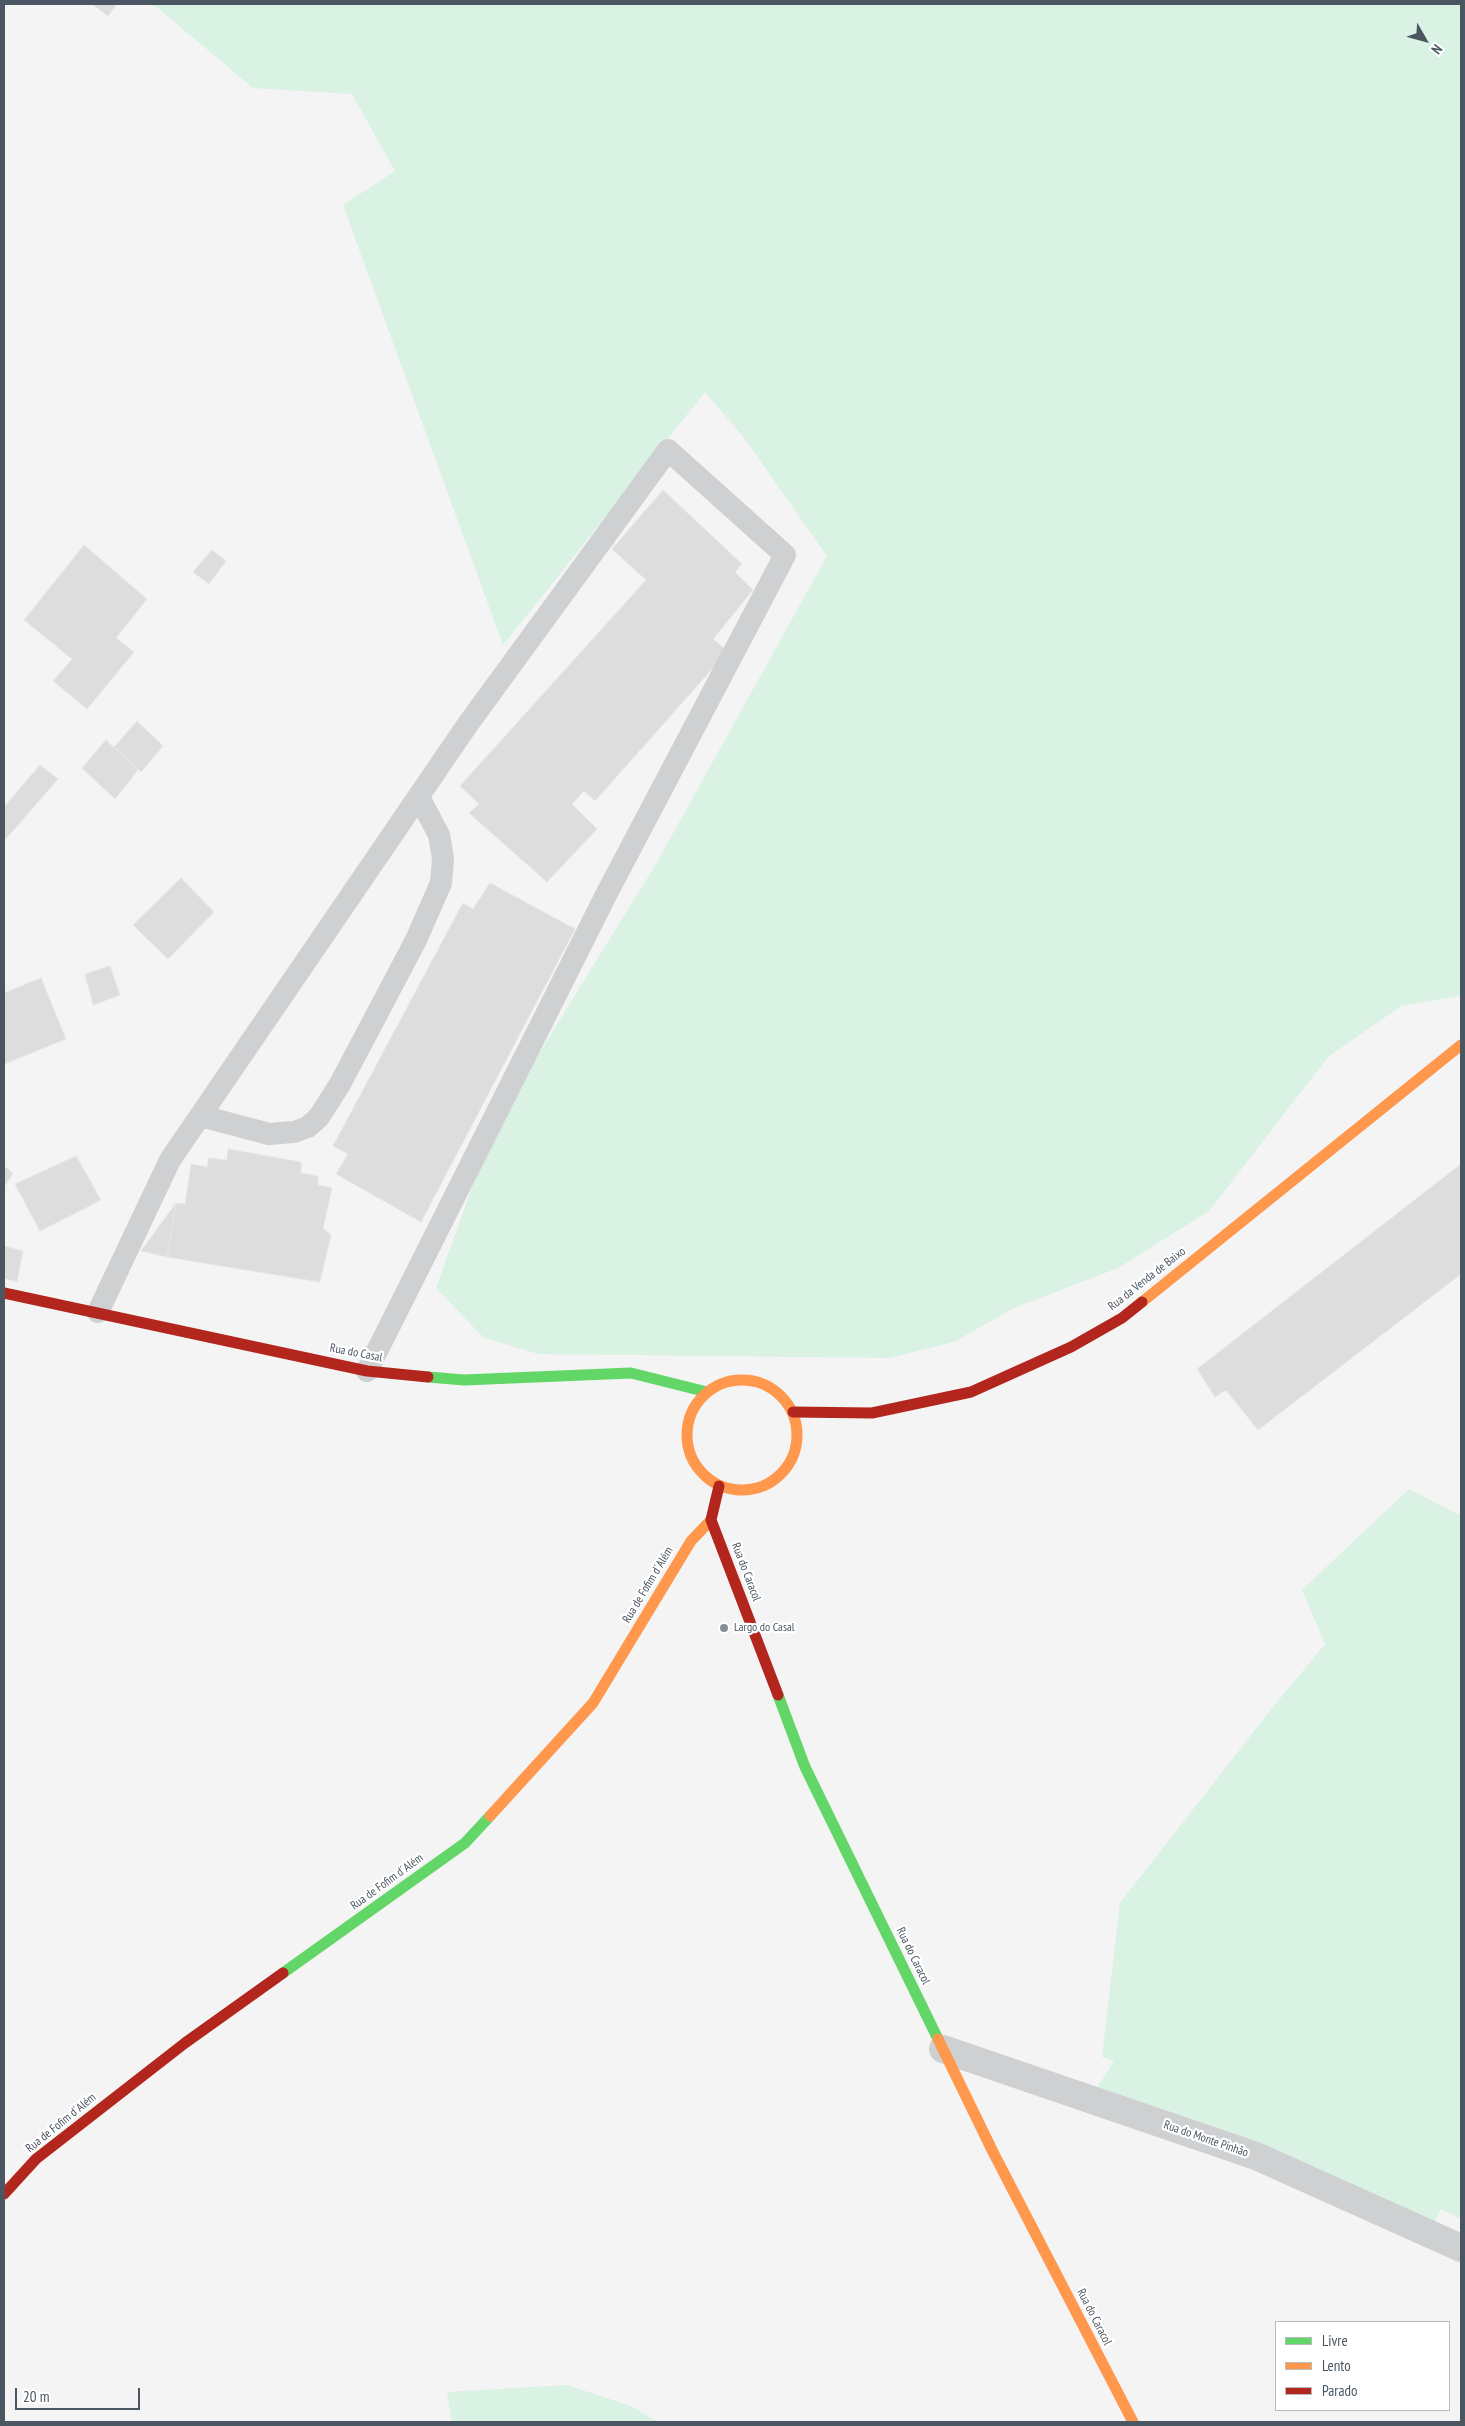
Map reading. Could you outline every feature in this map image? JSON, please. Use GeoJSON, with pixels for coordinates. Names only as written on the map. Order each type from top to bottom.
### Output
{"type":"FeatureCollection","features":[{"type":"Feature","properties":{"kind":"street","name":"Rua da Venda de Baixo"},"geometry":{"type":"LineString","coordinates":[[793,1412],[872,1413],[971,1392],[1070,1347],[1122,1318],[1461,1045]]}},
{"type":"Feature","properties":{"kind":"street","name":"Rua do Casal"},"geometry":{"type":"LineString","coordinates":[[4,1293],[20,1298],[98,1312],[367,1370],[464,1380],[632,1372],[707,1392]]}},
{"type":"Feature","properties":{"kind":"street"},"geometry":{"type":"LineString","coordinates":[[741,1380],[756,1381],[778,1392],[793,1412],[797,1428],[797,1443],[791,1462],[777,1478],[759,1488],[734,1491],[719,1486],[705,1477],[690,1456],[686,1436],[690,1416],[707,1392],[723,1383],[741,1380]]}},
{"type":"Feature","properties":{"kind":"street"},"geometry":{"type":"LineString","coordinates":[[711,1520],[719,1486]]}},
{"type":"Feature","properties":{"kind":"street","name":"Rua do Caracol"},"geometry":{"type":"LineString","coordinates":[[711,1520],[806,1767],[943,2049],[1133,2422]]}},
{"type":"Feature","properties":{"kind":"street","name":"Rua de Fofim d´Além"},"geometry":{"type":"LineString","coordinates":[[4,2194],[36,2159],[185,2043],[465,1843],[593,1703],[691,1541],[711,1520]]}},
{"type":"Feature","properties":{"kind":"street","name":"Rua do Monte Pinhão"},"geometry":{"type":"LineString","coordinates":[[943,2049],[1256,2156],[1461,2248]]}},
{"type":"Feature","properties":{"kind":"lane"},"geometry":{"type":"LineString","coordinates":[[98,1312],[170,1160],[468,724],[668,450],[785,555],[608,891],[367,1370]]}},
{"type":"Feature","properties":{"kind":"lane"},"geometry":{"type":"LineString","coordinates":[[201,1116],[269,1134],[294,1132],[308,1127],[319,1117],[340,1084],[416,940],[441,883],[443,858],[439,835],[419,797]]}},
{"type":"Feature","properties":{"kind":"green space"},"geometry":{"type":"Polygon","coordinates":[[[153,4],[1461,4],[1461,996],[1401,1006],[1328,1057],[1209,1211],[1118,1268],[1014,1308],[954,1342],[889,1358],[538,1354],[484,1338],[436,1288],[494,1126],[656,864],[827,556],[745,439],[705,392],[503,645],[343,205],[395,171],[352,94],[253,88],[153,4]]]}},
{"type":"Feature","properties":{"kind":"green space"},"geometry":{"type":"Polygon","coordinates":[[[1409,1489],[1461,1516],[1461,2219],[1441,2209],[1428,2233],[1090,2099],[1114,2061],[1102,2057],[1120,1903],[1269,1712],[1325,1644],[1302,1590],[1409,1489]]]}},
{"type":"Feature","properties":{"kind":"green space"},"geometry":{"type":"Polygon","coordinates":[[[567,2385],[631,2406],[658,2422],[452,2422],[447,2392],[567,2385]]]}},
{"type":"Feature","properties":{"kind":"building"},"geometry":{"type":"Polygon","coordinates":[[[92,4],[117,4],[108,16],[92,4]]]}},
{"type":"Feature","properties":{"kind":"building"},"geometry":{"type":"Polygon","coordinates":[[[663,490],[742,564],[735,572],[753,590],[713,639],[728,651],[595,801],[584,791],[572,804],[597,829],[547,882],[469,813],[479,804],[460,786],[646,580],[612,549],[663,490]]]}},
{"type":"Feature","properties":{"kind":"building"},"geometry":{"type":"Polygon","coordinates":[[[84,545],[147,599],[116,638],[134,652],[87,709],[53,681],[72,659],[24,620],[84,545]]]}},
{"type":"Feature","properties":{"kind":"building"},"geometry":{"type":"Polygon","coordinates":[[[212,550],[226,561],[209,584],[193,572],[212,550]]]}},
{"type":"Feature","properties":{"kind":"building"},"geometry":{"type":"Polygon","coordinates":[[[137,721],[163,746],[141,772],[114,747],[137,721]]]}},
{"type":"Feature","properties":{"kind":"building"},"geometry":{"type":"Polygon","coordinates":[[[106,740],[138,770],[115,799],[82,768],[106,740]]]}},
{"type":"Feature","properties":{"kind":"building"},"geometry":{"type":"Polygon","coordinates":[[[40,765],[58,779],[4,841],[4,807],[40,765]]]}},
{"type":"Feature","properties":{"kind":"building"},"geometry":{"type":"Polygon","coordinates":[[[181,878],[214,912],[168,959],[133,925],[181,878]]]}},
{"type":"Feature","properties":{"kind":"building"},"geometry":{"type":"Polygon","coordinates":[[[490,883],[575,929],[421,1222],[336,1174],[348,1154],[333,1146],[463,903],[473,909],[490,883]]]}},
{"type":"Feature","properties":{"kind":"building"},"geometry":{"type":"Polygon","coordinates":[[[110,966],[120,995],[93,1005],[85,974],[110,966]]]}},
{"type":"Feature","properties":{"kind":"building"},"geometry":{"type":"Polygon","coordinates":[[[41,978],[66,1039],[4,1064],[4,993],[41,978]]]}},
{"type":"Feature","properties":{"kind":"building"},"geometry":{"type":"Polygon","coordinates":[[[228,1149],[301,1162],[301,1173],[318,1176],[318,1185],[332,1188],[323,1228],[331,1235],[320,1282],[167,1257],[176,1203],[185,1204],[191,1164],[207,1167],[209,1158],[227,1160],[228,1149]]]}},
{"type":"Feature","properties":{"kind":"building"},"geometry":{"type":"Polygon","coordinates":[[[76,1156],[101,1200],[40,1231],[15,1184],[76,1156]]]}},
{"type":"Feature","properties":{"kind":"building"},"geometry":{"type":"Polygon","coordinates":[[[1461,1164],[1461,1274],[1258,1430],[1226,1390],[1215,1397],[1197,1369],[1461,1164]]]}},
{"type":"Feature","properties":{"kind":"building"},"geometry":{"type":"Polygon","coordinates":[[[4,1166],[13,1173],[4,1187],[4,1166]]]}},
{"type":"Feature","properties":{"kind":"building"},"geometry":{"type":"Polygon","coordinates":[[[176,1203],[167,1257],[141,1251],[176,1203]]]}},
{"type":"Feature","properties":{"kind":"building"},"geometry":{"type":"Polygon","coordinates":[[[4,1246],[23,1251],[17,1282],[4,1278],[4,1246]]]}},
{"type":"Feature","properties":{"kind":"traffic: fast"},"geometry":{"type":"LineString","coordinates":[[428,1377],[464,1380],[631,1373],[707,1392]]}},
{"type":"Feature","properties":{"kind":"traffic: fast"},"geometry":{"type":"LineString","coordinates":[[778,1695],[805,1767],[938,2039]]}},
{"type":"Feature","properties":{"kind":"traffic: fast"},"geometry":{"type":"LineString","coordinates":[[283,1973],[465,1843],[490,1816]]}},
{"type":"Feature","properties":{"kind":"traffic: slow"},"geometry":{"type":"LineString","coordinates":[[1142,1302],[1461,1045]]}},
{"type":"Feature","properties":{"kind":"traffic: slow"},"geometry":{"type":"LineString","coordinates":[[742,1380],[763,1384],[781,1396],[793,1414],[797,1435],[793,1456],[781,1474],[763,1486],[742,1490],[721,1486],[703,1474],[691,1456],[687,1435],[691,1414],[703,1396],[721,1384],[742,1380]]}},
{"type":"Feature","properties":{"kind":"traffic: slow"},"geometry":{"type":"LineString","coordinates":[[490,1816],[593,1703],[691,1541],[711,1520]]}},
{"type":"Feature","properties":{"kind":"traffic: slow"},"geometry":{"type":"LineString","coordinates":[[938,2039],[993,2152],[1133,2422]]}},
{"type":"Feature","properties":{"kind":"traffic: jam"},"geometry":{"type":"LineString","coordinates":[[4,1293],[367,1371],[428,1377]]}},
{"type":"Feature","properties":{"kind":"traffic: jam"},"geometry":{"type":"LineString","coordinates":[[793,1412],[872,1413],[971,1392],[1071,1347],[1122,1318],[1142,1302]]}},
{"type":"Feature","properties":{"kind":"traffic: jam"},"geometry":{"type":"LineString","coordinates":[[719,1486],[711,1520],[778,1695]]}},
{"type":"Feature","properties":{"kind":"traffic: jam"},"geometry":{"type":"LineString","coordinates":[[4,2194],[36,2159],[185,2043],[283,1973]]}},
{"type":"Feature","properties":{"kind":"place","name":"Largo do Casal"},"geometry":{"type":"Point","coordinates":[724,1628]}}]}
